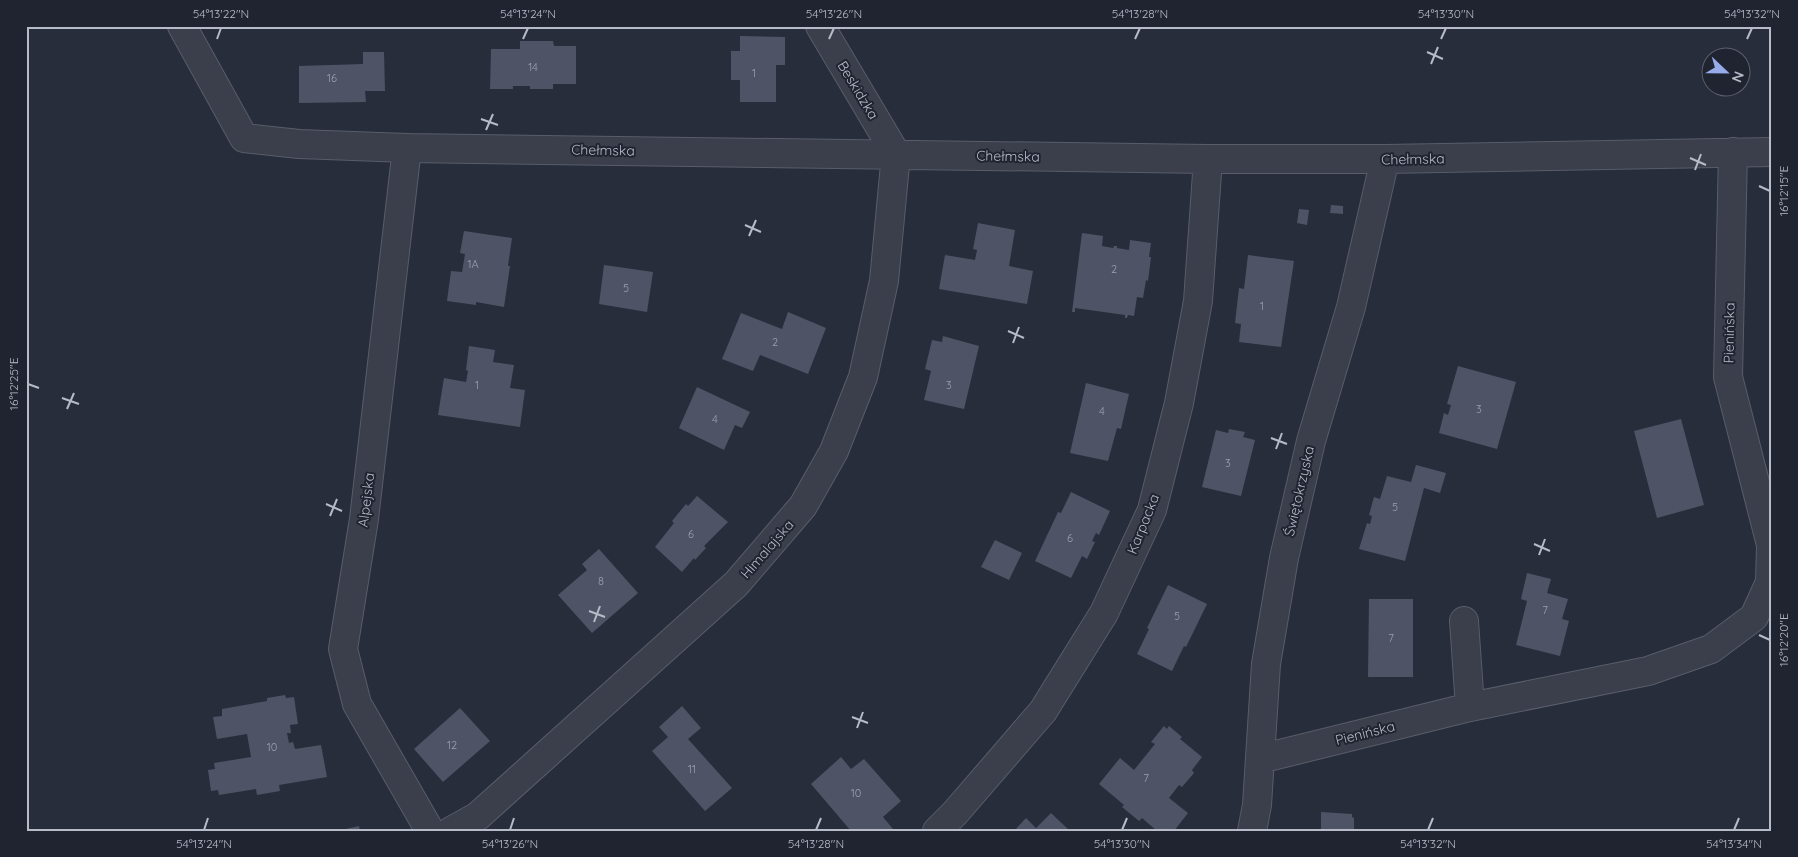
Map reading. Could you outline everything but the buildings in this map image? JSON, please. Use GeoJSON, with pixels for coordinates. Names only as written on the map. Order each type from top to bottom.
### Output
{"type":"FeatureCollection","features":[{"type":"Feature","properties":{"kind":"street","name":"Chełmska"},"geometry":{"type":"LineString","coordinates":[[182,26],[244,138],[299,144],[407,148],[1208,159],[1384,159],[1772,152]]}},
{"type":"Feature","properties":{"kind":"street","name":"Beskidzka"},"geometry":{"type":"LineString","coordinates":[[820,26],[896,154]]}},
{"type":"Feature","properties":{"kind":"street","name":"Alpejska"},"geometry":{"type":"LineString","coordinates":[[407,148],[364,520],[343,649],[357,704],[430,831]]}},
{"type":"Feature","properties":{"kind":"street","name":"Pienińska"},"geometry":{"type":"LineString","coordinates":[[1260,759],[1470,707],[1648,671],[1711,649],[1754,617],[1770,582],[1771,545],[1728,376],[1733,152]]}},
{"type":"Feature","properties":{"kind":"street","name":"Himalajska"},"geometry":{"type":"LineString","coordinates":[[451,831],[478,816],[736,584],[804,506],[834,451],[863,377],[884,281],[896,154]]}},
{"type":"Feature","properties":{"kind":"street","name":"Karpacka"},"geometry":{"type":"LineString","coordinates":[[937,831],[955,813],[1043,711],[1104,613],[1152,510],[1179,403],[1198,300],[1208,159]]}},
{"type":"Feature","properties":{"kind":"street","name":"Świętokrzyska"},"geometry":{"type":"LineString","coordinates":[[1252,831],[1257,805],[1266,664],[1284,558],[1311,441],[1351,307],[1384,159]]}},
{"type":"Feature","properties":{"kind":"street"},"geometry":{"type":"LineString","coordinates":[[1464,621],[1470,707]]}}]}
